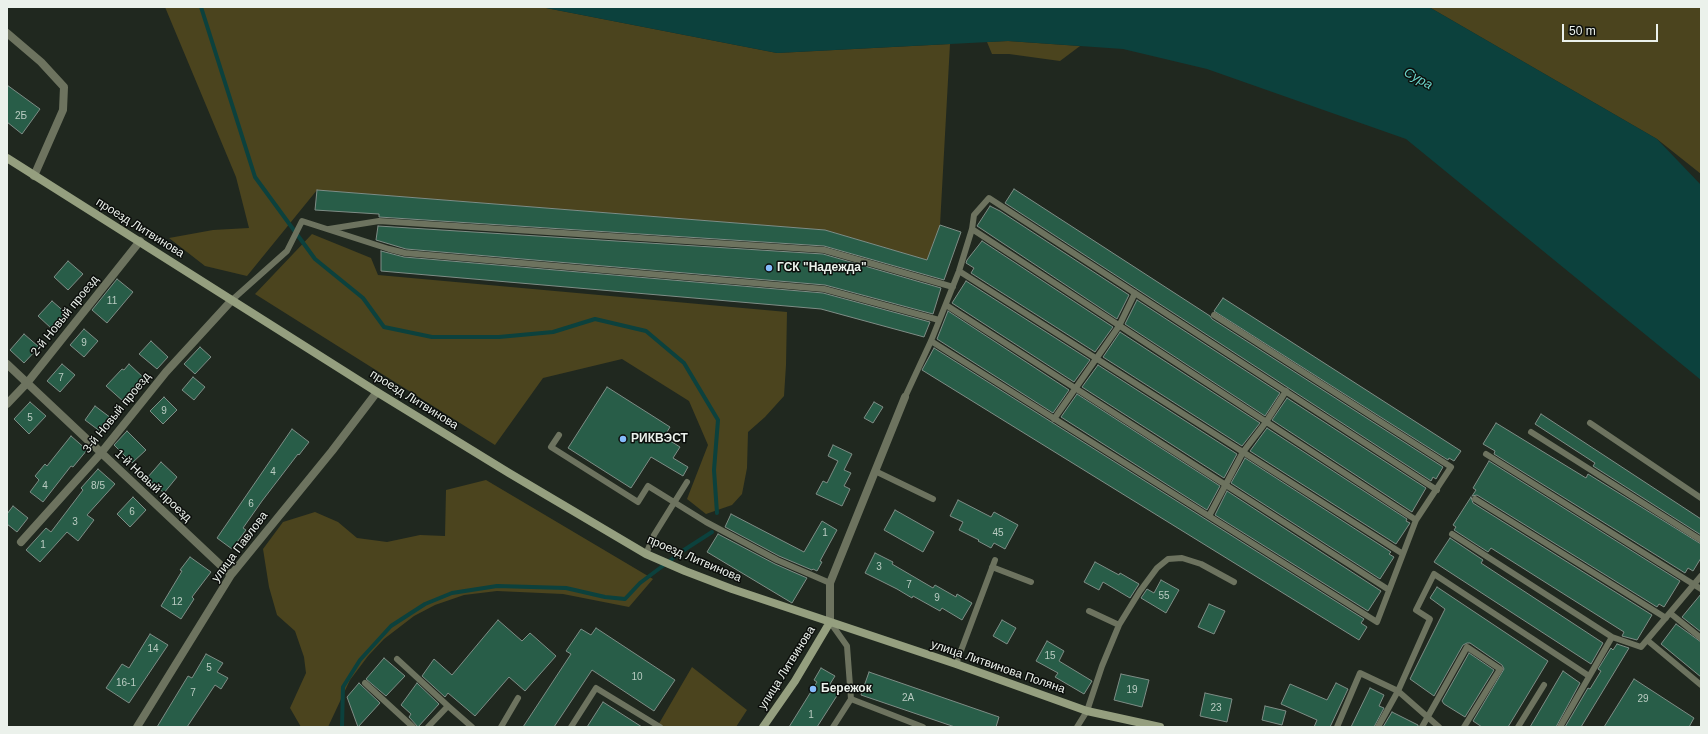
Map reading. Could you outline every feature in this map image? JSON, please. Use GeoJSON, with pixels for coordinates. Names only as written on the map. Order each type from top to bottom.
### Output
{"type":"FeatureCollection","features":[{"type":"Feature","properties":{"kind":"main road","name":"проезд Литвинова"},"geometry":{"type":"LineString","coordinates":[[7,158],[377,392],[509,473],[646,554],[732,589],[830,622]]}},
{"type":"Feature","properties":{"kind":"main road","name":"улица Литвинова Поляна"},"geometry":{"type":"LineString","coordinates":[[830,622],[956,664],[1087,711],[1160,727]]}},
{"type":"Feature","properties":{"kind":"main road","name":"улица Литвинова"},"geometry":{"type":"LineString","coordinates":[[763,727],[795,681],[830,622]]}},
{"type":"Feature","properties":{"kind":"street"},"geometry":{"type":"LineString","coordinates":[[7,33],[41,62],[64,87],[63,110],[34,176]]}},
{"type":"Feature","properties":{"kind":"street","name":"2-й Новый проезд"},"geometry":{"type":"LineString","coordinates":[[7,404],[27,383],[140,241]]}},
{"type":"Feature","properties":{"kind":"street","name":"3-й Новый проезд"},"geometry":{"type":"LineString","coordinates":[[21,542],[101,453],[166,372],[232,300]]}},
{"type":"Feature","properties":{"kind":"street","name":"1-й Новый проезд"},"geometry":{"type":"LineString","coordinates":[[7,364],[232,575]]}},
{"type":"Feature","properties":{"kind":"street","name":"улица Павлова"},"geometry":{"type":"LineString","coordinates":[[137,727],[232,575],[332,452],[377,392]]}},
{"type":"Feature","properties":{"kind":"street"},"geometry":{"type":"LineString","coordinates":[[830,622],[830,583],[905,397]]}},
{"type":"Feature","properties":{"kind":"lane"},"geometry":{"type":"LineString","coordinates":[[905,397],[931,341],[953,287],[972,229],[974,215],[989,198],[1437,490]]}},
{"type":"Feature","properties":{"kind":"lane"},"geometry":{"type":"LineString","coordinates":[[232,300],[287,251],[302,221],[405,253],[824,289],[939,320]]}},
{"type":"Feature","properties":{"kind":"lane"},"geometry":{"type":"LineString","coordinates":[[328,230],[379,221],[674,239],[824,250],[953,287]]}},
{"type":"Feature","properties":{"kind":"lane"},"geometry":{"type":"LineString","coordinates":[[972,229],[1416,520]]}},
{"type":"Feature","properties":{"kind":"lane"},"geometry":{"type":"LineString","coordinates":[[959,271],[1403,554]]}},
{"type":"Feature","properties":{"kind":"lane"},"geometry":{"type":"LineString","coordinates":[[1054,419],[1119,326],[1135,293]]}},
{"type":"Feature","properties":{"kind":"lane"},"geometry":{"type":"LineString","coordinates":[[946,305],[1389,590]]}},
{"type":"Feature","properties":{"kind":"lane"},"geometry":{"type":"LineString","coordinates":[[931,341],[1376,622],[1416,520],[1451,468],[1214,315]]}},
{"type":"Feature","properties":{"kind":"lane"},"geometry":{"type":"LineString","coordinates":[[1209,516],[1243,452],[1266,422],[1286,391]]}},
{"type":"Feature","properties":{"kind":"lane"},"geometry":{"type":"LineString","coordinates":[[1590,423],[1701,498]]}},
{"type":"Feature","properties":{"kind":"lane"},"geometry":{"type":"LineString","coordinates":[[1531,432],[1701,540]]}},
{"type":"Feature","properties":{"kind":"lane"},"geometry":{"type":"LineString","coordinates":[[559,435],[551,447],[638,502],[648,486],[706,522],[778,560],[830,583]]}},
{"type":"Feature","properties":{"kind":"lane"},"geometry":{"type":"LineString","coordinates":[[1486,454],[1701,589]]}},
{"type":"Feature","properties":{"kind":"lane"},"geometry":{"type":"LineString","coordinates":[[875,471],[934,499]]}},
{"type":"Feature","properties":{"kind":"lane"},"geometry":{"type":"LineString","coordinates":[[646,554],[654,536],[687,482]]}},
{"type":"Feature","properties":{"kind":"lane"},"geometry":{"type":"LineString","coordinates":[[1475,499],[1668,615],[1701,638]]}},
{"type":"Feature","properties":{"kind":"lane"},"geometry":{"type":"LineString","coordinates":[[1452,534],[1612,638],[1641,647],[1701,576]]}},
{"type":"Feature","properties":{"kind":"lane"},"geometry":{"type":"LineString","coordinates":[[1077,727],[1087,711],[1102,666],[1119,625],[1144,585],[1157,568],[1168,559],[1182,558],[1195,562],[1234,582]]}},
{"type":"Feature","properties":{"kind":"lane"},"geometry":{"type":"LineString","coordinates":[[956,664],[995,560]]}},
{"type":"Feature","properties":{"kind":"lane"},"geometry":{"type":"LineString","coordinates":[[992,567],[1031,582]]}},
{"type":"Feature","properties":{"kind":"lane"},"geometry":{"type":"LineString","coordinates":[[1378,727],[1398,691],[1430,619],[1416,610],[1434,574],[1589,676]]}},
{"type":"Feature","properties":{"kind":"lane"},"geometry":{"type":"LineString","coordinates":[[1089,611],[1119,625]]}},
{"type":"Feature","properties":{"kind":"lane"},"geometry":{"type":"LineString","coordinates":[[830,622],[847,646],[851,699],[833,727]]}},
{"type":"Feature","properties":{"kind":"lane"},"geometry":{"type":"LineString","coordinates":[[1560,727],[1612,638]]}},
{"type":"Feature","properties":{"kind":"lane"},"geometry":{"type":"LineString","coordinates":[[1647,640],[1701,684]]}},
{"type":"Feature","properties":{"kind":"lane"},"geometry":{"type":"LineString","coordinates":[[1422,727],[1467,647],[1500,669],[1464,727]]}},
{"type":"Feature","properties":{"kind":"lane"},"geometry":{"type":"LineString","coordinates":[[397,659],[472,727]]}},
{"type":"Feature","properties":{"kind":"lane"},"geometry":{"type":"LineString","coordinates":[[1337,727],[1360,674],[1398,691],[1439,727]]}},
{"type":"Feature","properties":{"kind":"lane"},"geometry":{"type":"LineString","coordinates":[[365,683],[413,727]]}},
{"type":"Feature","properties":{"kind":"lane"},"geometry":{"type":"LineString","coordinates":[[1518,727],[1544,685]]}},
{"type":"Feature","properties":{"kind":"lane"},"geometry":{"type":"LineString","coordinates":[[571,727],[596,688],[660,727]]}},
{"type":"Feature","properties":{"kind":"lane"},"geometry":{"type":"LineString","coordinates":[[501,727],[518,698]]}},
{"type":"Feature","properties":{"kind":"lane"},"geometry":{"type":"LineString","coordinates":[[851,699],[924,727]]}},
{"type":"Feature","properties":{"kind":"lane"},"geometry":{"type":"LineString","coordinates":[[428,727],[448,706]]}},
{"type":"Feature","properties":{"kind":"shaded area"},"geometry":{"type":"Polygon","coordinates":[[[165,7],[541,7],[777,53],[950,44],[940,225],[927,260],[825,230],[317,190],[247,276],[205,266],[169,238],[213,230],[249,228],[236,177],[165,7]]]}},
{"type":"Feature","properties":{"kind":"shaded area"},"geometry":{"type":"Polygon","coordinates":[[[1429,7],[1701,7],[1701,174],[1657,139],[1429,7]]]}},
{"type":"Feature","properties":{"kind":"shaded area"},"geometry":{"type":"Polygon","coordinates":[[[1008,41],[1080,46],[1060,61],[1009,54],[992,54],[987,42],[1008,41]]]}},
{"type":"Feature","properties":{"kind":"shaded area"},"geometry":{"type":"Polygon","coordinates":[[[312,234],[371,258],[378,275],[787,312],[784,396],[765,417],[748,432],[747,468],[742,494],[732,505],[706,514],[687,499],[708,445],[689,401],[622,359],[543,378],[495,445],[255,294],[312,234]]]}},
{"type":"Feature","properties":{"kind":"shaded area"},"geometry":{"type":"Polygon","coordinates":[[[486,480],[653,579],[629,607],[563,594],[497,591],[464,595],[435,605],[414,616],[384,639],[368,656],[350,680],[328,727],[301,727],[290,708],[306,673],[304,657],[295,631],[277,615],[269,587],[263,549],[283,522],[315,512],[338,522],[357,538],[387,542],[420,535],[445,536],[446,490],[486,480]]]}},
{"type":"Feature","properties":{"kind":"shaded area"},"geometry":{"type":"Polygon","coordinates":[[[692,667],[747,710],[736,727],[657,727],[692,667]]]}},
{"type":"Feature","properties":{"kind":"water","name":"Сура"},"geometry":{"type":"Polygon","coordinates":[[[541,7],[1429,7],[1657,139],[1701,185],[1701,380],[1406,139],[1207,69],[1123,49],[1008,41],[777,53],[541,7]]]}},
{"type":"Feature","properties":{"kind":"building"},"geometry":{"type":"Polygon","coordinates":[[[7,85],[40,109],[22,134],[7,122],[7,85]]]}},
{"type":"Feature","properties":{"kind":"building"},"geometry":{"type":"Polygon","coordinates":[[[1014,189],[1210,316],[1212,319],[1443,467],[1436,479],[1433,477],[1431,481],[1005,203],[1014,189]]]}},
{"type":"Feature","properties":{"kind":"building"},"geometry":{"type":"Polygon","coordinates":[[[317,190],[825,230],[927,260],[940,225],[961,232],[944,280],[824,246],[379,217],[379,214],[315,210],[317,190]]]}},
{"type":"Feature","properties":{"kind":"building"},"geometry":{"type":"Polygon","coordinates":[[[990,206],[1129,295],[1117,319],[977,226],[990,206]]]}},
{"type":"Feature","properties":{"kind":"building","name":"ГСК \"Надежда\""},"geometry":{"type":"Polygon","coordinates":[[[378,226],[823,254],[941,288],[933,314],[825,285],[406,249],[376,240],[378,226]]]}},
{"type":"Feature","properties":{"kind":"building"},"geometry":{"type":"Polygon","coordinates":[[[982,241],[1113,327],[1095,352],[971,273],[974,268],[966,263],[967,260],[982,241]]]}},
{"type":"Feature","properties":{"kind":"building"},"geometry":{"type":"Polygon","coordinates":[[[381,251],[404,257],[823,293],[930,322],[924,337],[821,309],[381,271],[381,251]]]}},
{"type":"Feature","properties":{"kind":"building"},"geometry":{"type":"Polygon","coordinates":[[[68,261],[83,274],[68,290],[54,277],[68,261]]]}},
{"type":"Feature","properties":{"kind":"building"},"geometry":{"type":"Polygon","coordinates":[[[117,279],[133,292],[107,323],[92,310],[117,279]]]}},
{"type":"Feature","properties":{"kind":"building"},"geometry":{"type":"Polygon","coordinates":[[[966,281],[1090,360],[1074,382],[952,303],[966,281]]]}},
{"type":"Feature","properties":{"kind":"building"},"geometry":{"type":"Polygon","coordinates":[[[1223,298],[1461,451],[1454,461],[1449,458],[1448,460],[1214,311],[1223,298]]]}},
{"type":"Feature","properties":{"kind":"building"},"geometry":{"type":"Polygon","coordinates":[[[1137,300],[1280,393],[1265,416],[1125,324],[1137,300]]]}},
{"type":"Feature","properties":{"kind":"building"},"geometry":{"type":"Polygon","coordinates":[[[52,301],[67,314],[52,329],[38,316],[52,301]]]}},
{"type":"Feature","properties":{"kind":"building"},"geometry":{"type":"Polygon","coordinates":[[[948,311],[1069,390],[1053,413],[937,339],[948,311]]]}},
{"type":"Feature","properties":{"kind":"building"},"geometry":{"type":"Polygon","coordinates":[[[84,329],[98,341],[84,357],[70,345],[84,329]]]}},
{"type":"Feature","properties":{"kind":"building"},"geometry":{"type":"Polygon","coordinates":[[[1120,332],[1260,423],[1242,446],[1103,357],[1120,332]]]}},
{"type":"Feature","properties":{"kind":"building"},"geometry":{"type":"Polygon","coordinates":[[[24,334],[39,347],[24,363],[10,350],[24,334]]]}},
{"type":"Feature","properties":{"kind":"building"},"geometry":{"type":"Polygon","coordinates":[[[151,341],[168,357],[157,369],[139,354],[151,341]]]}},
{"type":"Feature","properties":{"kind":"building"},"geometry":{"type":"Polygon","coordinates":[[[200,347],[211,357],[195,374],[184,364],[200,347]]]}},
{"type":"Feature","properties":{"kind":"building"},"geometry":{"type":"Polygon","coordinates":[[[934,348],[1364,619],[1361,623],[1367,627],[1359,640],[922,370],[934,348]]]}},
{"type":"Feature","properties":{"kind":"building"},"geometry":{"type":"Polygon","coordinates":[[[62,364],[75,375],[60,392],[47,381],[62,364]]]}},
{"type":"Feature","properties":{"kind":"building"},"geometry":{"type":"Polygon","coordinates":[[[129,364],[145,379],[124,402],[106,386],[122,369],[124,370],[129,364]]]}},
{"type":"Feature","properties":{"kind":"building"},"geometry":{"type":"Polygon","coordinates":[[[1098,365],[1237,454],[1224,478],[1082,387],[1098,365]]]}},
{"type":"Feature","properties":{"kind":"building"},"geometry":{"type":"Polygon","coordinates":[[[193,377],[205,387],[194,400],[182,390],[193,377]]]}},
{"type":"Feature","properties":{"kind":"building"},"geometry":{"type":"Polygon","coordinates":[[[607,387],[670,427],[664,437],[680,447],[673,458],[688,467],[683,476],[651,457],[631,488],[568,448],[607,387]]]}},
{"type":"Feature","properties":{"kind":"building"},"geometry":{"type":"Polygon","coordinates":[[[1077,394],[1220,486],[1207,510],[1061,417],[1077,394]]]}},
{"type":"Feature","properties":{"kind":"building"},"geometry":{"type":"Polygon","coordinates":[[[164,397],[177,410],[163,424],[150,411],[164,397]]]}},
{"type":"Feature","properties":{"kind":"building"},"geometry":{"type":"Polygon","coordinates":[[[1287,398],[1426,488],[1412,512],[1272,420],[1287,398]]]}},
{"type":"Feature","properties":{"kind":"building"},"geometry":{"type":"Polygon","coordinates":[[[30,402],[46,416],[29,434],[14,419],[30,402]]]}},
{"type":"Feature","properties":{"kind":"building"},"geometry":{"type":"Polygon","coordinates":[[[874,402],[883,407],[873,423],[864,418],[874,402]]]}},
{"type":"Feature","properties":{"kind":"building"},"geometry":{"type":"Polygon","coordinates":[[[95,406],[111,418],[101,432],[85,420],[95,406]]]}},
{"type":"Feature","properties":{"kind":"building"},"geometry":{"type":"Polygon","coordinates":[[[1541,414],[1701,519],[1701,535],[1593,466],[1595,463],[1535,424],[1541,414]]]}},
{"type":"Feature","properties":{"kind":"building"},"geometry":{"type":"Polygon","coordinates":[[[1496,423],[1586,478],[1588,474],[1701,544],[1701,558],[1693,571],[1688,568],[1685,573],[1494,454],[1495,451],[1483,444],[1496,423]]]}},
{"type":"Feature","properties":{"kind":"building"},"geometry":{"type":"Polygon","coordinates":[[[1267,428],[1407,519],[1406,521],[1410,523],[1396,544],[1250,451],[1267,428]]]}},
{"type":"Feature","properties":{"kind":"building"},"geometry":{"type":"Polygon","coordinates":[[[292,429],[309,442],[262,501],[243,528],[246,530],[232,549],[217,538],[292,429]]]}},
{"type":"Feature","properties":{"kind":"building"},"geometry":{"type":"Polygon","coordinates":[[[127,431],[146,450],[132,463],[114,445],[127,431]]]}},
{"type":"Feature","properties":{"kind":"building"},"geometry":{"type":"Polygon","coordinates":[[[71,436],[87,450],[73,467],[71,466],[43,502],[30,492],[39,480],[35,476],[45,464],[47,466],[71,436]]]}},
{"type":"Feature","properties":{"kind":"building"},"geometry":{"type":"Polygon","coordinates":[[[833,445],[852,454],[844,470],[851,473],[844,486],[850,489],[842,506],[816,494],[823,481],[827,483],[838,461],[828,456],[833,445]]]}},
{"type":"Feature","properties":{"kind":"building"},"geometry":{"type":"Polygon","coordinates":[[[1245,458],[1391,552],[1389,554],[1394,557],[1380,579],[1231,483],[1245,458]]]}},
{"type":"Feature","properties":{"kind":"building"},"geometry":{"type":"Polygon","coordinates":[[[1489,461],[1680,581],[1664,607],[1659,604],[1657,607],[1477,495],[1472,496],[1476,490],[1473,488],[1489,461]]]}},
{"type":"Feature","properties":{"kind":"building"},"geometry":{"type":"Polygon","coordinates":[[[161,462],[177,477],[164,493],[147,478],[161,462]]]}},
{"type":"Feature","properties":{"kind":"building"},"geometry":{"type":"Polygon","coordinates":[[[98,469],[115,484],[87,515],[94,520],[78,541],[67,532],[40,562],[26,550],[46,528],[51,532],[83,490],[81,488],[98,469]]]}},
{"type":"Feature","properties":{"kind":"building"},"geometry":{"type":"Polygon","coordinates":[[[1227,491],[1381,591],[1368,611],[1215,515],[1227,491]]]}},
{"type":"Feature","properties":{"kind":"building"},"geometry":{"type":"Polygon","coordinates":[[[133,497],[146,510],[130,527],[117,514],[133,497]]]}},
{"type":"Feature","properties":{"kind":"building"},"geometry":{"type":"Polygon","coordinates":[[[1471,497],[1473,503],[1652,615],[1637,640],[1622,636],[1624,632],[1491,548],[1488,552],[1454,530],[1456,527],[1453,525],[1471,497]]]}},
{"type":"Feature","properties":{"kind":"building"},"geometry":{"type":"Polygon","coordinates":[[[958,500],[991,517],[994,512],[1018,525],[1005,549],[994,543],[991,548],[959,530],[963,522],[950,516],[958,500]]]}},
{"type":"Feature","properties":{"kind":"building"},"geometry":{"type":"Polygon","coordinates":[[[13,506],[28,518],[17,532],[7,524],[7,514],[13,506]]]}},
{"type":"Feature","properties":{"kind":"building"},"geometry":{"type":"Polygon","coordinates":[[[895,510],[934,532],[923,552],[884,530],[895,510]]]}},
{"type":"Feature","properties":{"kind":"building"},"geometry":{"type":"Polygon","coordinates":[[[731,514],[804,552],[822,521],[837,530],[820,561],[822,562],[817,571],[779,556],[725,527],[731,514]]]}},
{"type":"Feature","properties":{"kind":"building"},"geometry":{"type":"Polygon","coordinates":[[[718,534],[775,564],[807,578],[792,603],[707,552],[718,534]]]}},
{"type":"Feature","properties":{"kind":"building"},"geometry":{"type":"Polygon","coordinates":[[[1450,538],[1483,560],[1481,563],[1603,643],[1591,664],[1434,562],[1450,538]]]}},
{"type":"Feature","properties":{"kind":"building"},"geometry":{"type":"Polygon","coordinates":[[[875,553],[893,562],[892,564],[933,588],[935,585],[956,597],[957,594],[972,603],[962,620],[942,608],[940,611],[865,573],[875,553]]]}},
{"type":"Feature","properties":{"kind":"building"},"geometry":{"type":"Polygon","coordinates":[[[190,557],[211,572],[192,597],[194,599],[181,619],[161,606],[182,571],[180,570],[190,557]]]}},
{"type":"Feature","properties":{"kind":"building"},"geometry":{"type":"Polygon","coordinates":[[[1095,562],[1119,575],[1120,573],[1139,584],[1130,598],[1103,582],[1099,590],[1084,582],[1095,562]]]}},
{"type":"Feature","properties":{"kind":"building"},"geometry":{"type":"Polygon","coordinates":[[[1161,580],[1179,590],[1166,613],[1141,598],[1147,589],[1154,593],[1161,580]]]}},
{"type":"Feature","properties":{"kind":"building"},"geometry":{"type":"Polygon","coordinates":[[[1437,587],[1548,661],[1508,727],[1482,727],[1473,721],[1504,669],[1502,665],[1470,643],[1463,645],[1434,696],[1410,679],[1445,609],[1430,598],[1437,587]]]}},
{"type":"Feature","properties":{"kind":"building"},"geometry":{"type":"Polygon","coordinates":[[[1701,594],[1701,632],[1682,617],[1701,594]]]}},
{"type":"Feature","properties":{"kind":"building"},"geometry":{"type":"Polygon","coordinates":[[[1209,604],[1225,611],[1214,634],[1198,627],[1209,604]]]}},
{"type":"Feature","properties":{"kind":"building"},"geometry":{"type":"Polygon","coordinates":[[[498,620],[522,641],[530,633],[556,656],[525,691],[509,677],[475,716],[448,693],[445,697],[422,676],[434,659],[452,675],[498,620]]]}},
{"type":"Feature","properties":{"kind":"building"},"geometry":{"type":"Polygon","coordinates":[[[1002,620],[1016,628],[1007,644],[993,636],[1002,620]]]}},
{"type":"Feature","properties":{"kind":"building"},"geometry":{"type":"Polygon","coordinates":[[[1676,624],[1701,642],[1701,677],[1661,644],[1676,624]]]}},
{"type":"Feature","properties":{"kind":"building"},"geometry":{"type":"Polygon","coordinates":[[[596,628],[675,680],[654,711],[592,670],[554,727],[523,727],[571,654],[566,651],[581,629],[591,635],[596,628]]]}},
{"type":"Feature","properties":{"kind":"building"},"geometry":{"type":"Polygon","coordinates":[[[150,634],[168,645],[129,703],[106,688],[122,664],[129,668],[150,634]]]}},
{"type":"Feature","properties":{"kind":"building"},"geometry":{"type":"Polygon","coordinates":[[[1047,641],[1064,651],[1059,661],[1092,681],[1084,694],[1055,677],[1058,673],[1036,661],[1047,641]]]}},
{"type":"Feature","properties":{"kind":"building"},"geometry":{"type":"Polygon","coordinates":[[[1617,644],[1629,648],[1581,727],[1565,727],[1588,688],[1590,689],[1601,671],[1598,669],[1611,648],[1613,650],[1617,644]]]}},
{"type":"Feature","properties":{"kind":"building"},"geometry":{"type":"Polygon","coordinates":[[[1469,653],[1494,670],[1465,717],[1444,704],[1442,701],[1469,653]]]}},
{"type":"Feature","properties":{"kind":"building"},"geometry":{"type":"Polygon","coordinates":[[[206,654],[223,663],[217,672],[228,678],[221,689],[215,685],[187,727],[157,727],[188,676],[192,678],[206,654]]]}},
{"type":"Feature","properties":{"kind":"building"},"geometry":{"type":"Polygon","coordinates":[[[384,658],[405,676],[386,696],[366,679],[384,658]]]}},
{"type":"Feature","properties":{"kind":"building"},"geometry":{"type":"Polygon","coordinates":[[[821,668],[835,676],[830,684],[840,691],[817,727],[789,727],[817,682],[814,680],[821,668]]]}},
{"type":"Feature","properties":{"kind":"building"},"geometry":{"type":"Polygon","coordinates":[[[1563,671],[1580,683],[1556,727],[1530,727],[1563,671]]]}},
{"type":"Feature","properties":{"kind":"building"},"geometry":{"type":"Polygon","coordinates":[[[869,672],[999,717],[996,727],[955,727],[861,695],[869,672]]]}},
{"type":"Feature","properties":{"kind":"building"},"geometry":{"type":"Polygon","coordinates":[[[1121,674],[1149,680],[1142,707],[1114,700],[1121,674]]]}},
{"type":"Feature","properties":{"kind":"building"},"geometry":{"type":"Polygon","coordinates":[[[1634,679],[1694,718],[1689,727],[1604,727],[1634,679]]]}},
{"type":"Feature","properties":{"kind":"building"},"geometry":{"type":"Polygon","coordinates":[[[359,683],[380,703],[358,727],[347,697],[359,683]]]}},
{"type":"Feature","properties":{"kind":"building"},"geometry":{"type":"Polygon","coordinates":[[[417,683],[439,704],[418,727],[409,717],[411,714],[401,705],[417,683]]]}},
{"type":"Feature","properties":{"kind":"building"},"geometry":{"type":"Polygon","coordinates":[[[1336,683],[1348,689],[1330,727],[1314,727],[1317,720],[1281,704],[1290,684],[1327,700],[1336,683]]]}},
{"type":"Feature","properties":{"kind":"building"},"geometry":{"type":"Polygon","coordinates":[[[1370,688],[1384,695],[1379,706],[1384,708],[1374,727],[1351,727],[1370,688]]]}},
{"type":"Feature","properties":{"kind":"building"},"geometry":{"type":"Polygon","coordinates":[[[1205,693],[1232,699],[1227,722],[1200,716],[1205,693]]]}},
{"type":"Feature","properties":{"kind":"building"},"geometry":{"type":"Polygon","coordinates":[[[603,702],[642,727],[587,727],[603,702]]]}},
{"type":"Feature","properties":{"kind":"building"},"geometry":{"type":"Polygon","coordinates":[[[1265,706],[1286,711],[1282,725],[1262,720],[1265,706]]]}},
{"type":"Feature","properties":{"kind":"building"},"geometry":{"type":"Polygon","coordinates":[[[1392,712],[1418,725],[1418,727],[1383,727],[1392,712]]]}},
{"type":"Feature","properties":{"kind":"waterway"},"geometry":{"type":"LineString","coordinates":[[201,7],[255,177],[315,259],[363,298],[384,327],[432,337],[499,337],[553,332],[595,319],[646,331],[684,363],[718,420],[714,470],[717,513]]}},
{"type":"Feature","properties":{"kind":"waterway"},"geometry":{"type":"LineString","coordinates":[[342,727],[343,687],[360,660],[391,626],[425,604],[452,593],[497,586],[566,588],[605,597],[625,599],[640,583],[684,550],[712,532]]}},
{"type":"Feature","properties":{"kind":"place","name":"ГСК \"Надежда\""},"geometry":{"type":"Point","coordinates":[769,268]}},
{"type":"Feature","properties":{"kind":"place","name":"РИКВЭСТ"},"geometry":{"type":"Point","coordinates":[623,439]}},
{"type":"Feature","properties":{"kind":"place","name":"Бережок"},"geometry":{"type":"Point","coordinates":[813,689]}}]}
